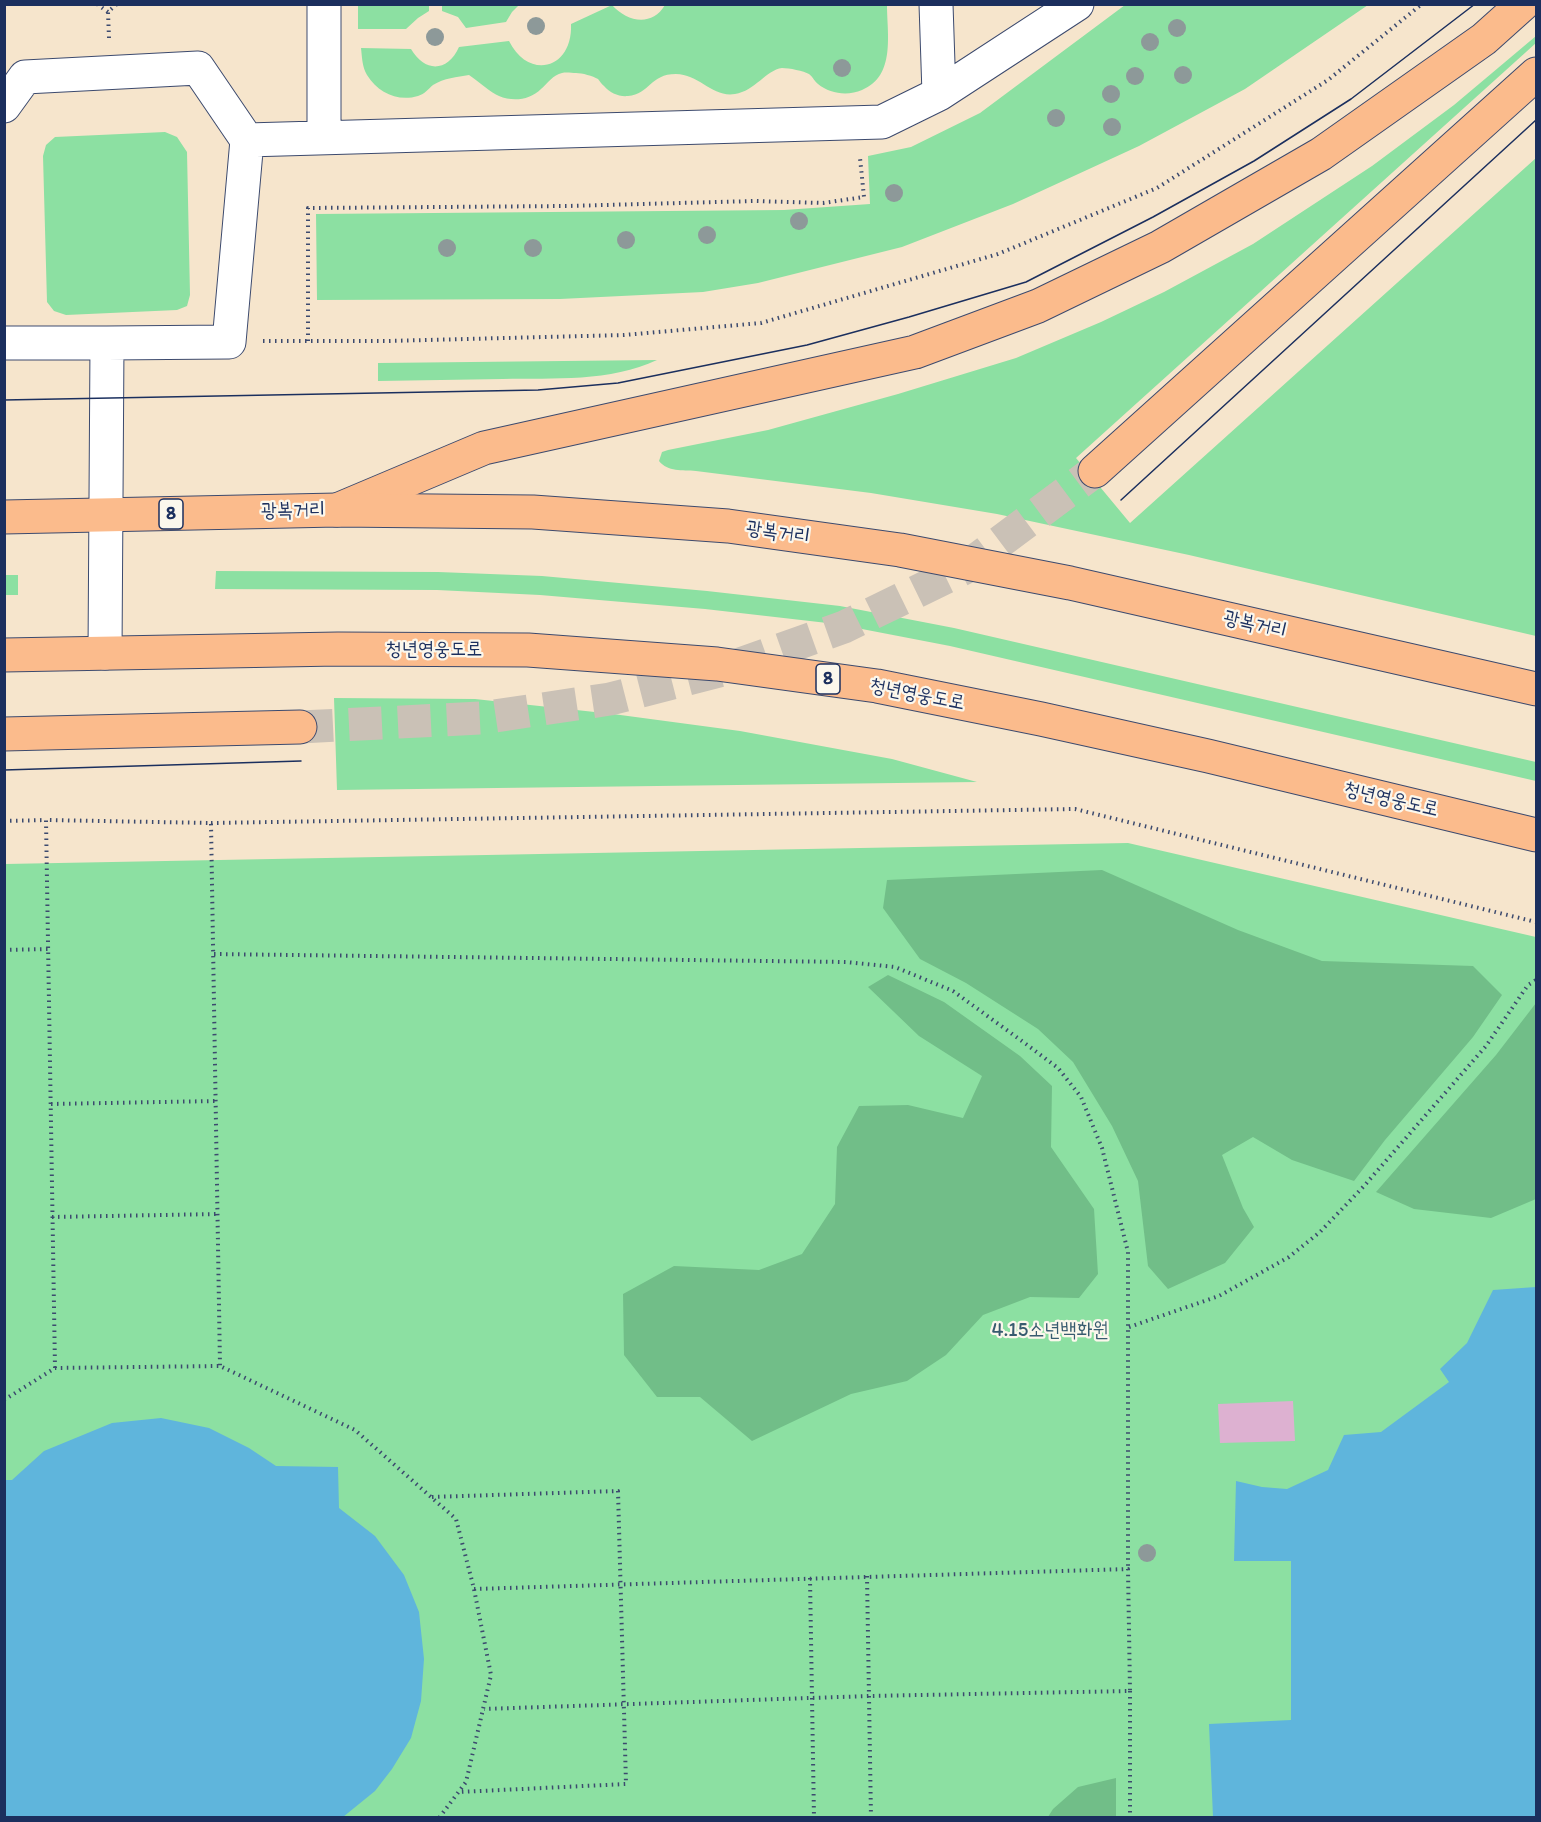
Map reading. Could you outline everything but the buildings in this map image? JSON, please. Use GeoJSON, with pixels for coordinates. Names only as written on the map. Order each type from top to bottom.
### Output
{"type":"FeatureCollection","features":[{"type":"Feature","properties":{"kind":"main road"},"geometry":{"type":"LineString","coordinates":[[337,510],[484,448],[915,352],[1038,306],[1160,247],[1321,154],[1484,39],[1523,4]]}},
{"type":"Feature","properties":{"kind":"main road"},"geometry":{"type":"LineString","coordinates":[[1095,471],[1536,74]]}},
{"type":"Feature","properties":{"kind":"main road","name":"광복거리"},"geometry":{"type":"LineString","coordinates":[[4,517],[337,510],[533,512],[728,526],[900,550],[1070,583],[1536,689]]}},
{"type":"Feature","properties":{"kind":"main road","name":"청년영웅도로"},"geometry":{"type":"LineString","coordinates":[[105,653],[338,649],[528,650],[717,664],[877,686],[1041,719],[1208,756],[1536,835]]}},
{"type":"Feature","properties":{"kind":"main road","name":"8"},"geometry":{"type":"LineString","coordinates":[[4,655],[105,653]]}},
{"type":"Feature","properties":{"kind":"main road"},"geometry":{"type":"LineString","coordinates":[[4,734],[300,727]]}},
{"type":"Feature","properties":{"kind":"lane"},"geometry":{"type":"LineString","coordinates":[[324,4],[324,137]]}},
{"type":"Feature","properties":{"kind":"lane"},"geometry":{"type":"LineString","coordinates":[[936,4],[939,94]]}},
{"type":"Feature","properties":{"kind":"lane"},"geometry":{"type":"LineString","coordinates":[[247,140],[882,122],[939,94],[1077,4]]}},
{"type":"Feature","properties":{"kind":"lane"},"geometry":{"type":"LineString","coordinates":[[4,106],[25,77],[198,68],[247,140],[229,342],[4,343]]}},
{"type":"Feature","properties":{"kind":"lane"},"geometry":{"type":"LineString","coordinates":[[105,653],[107,343]]}},
{"type":"Feature","properties":{"kind":"path"},"geometry":{"type":"LineString","coordinates":[[97,4],[108,12]]}},
{"type":"Feature","properties":{"kind":"path"},"geometry":{"type":"LineString","coordinates":[[229,342],[624,335],[761,323],[998,254],[1157,188],[1328,80],[1422,4]]}},
{"type":"Feature","properties":{"kind":"path"},"geometry":{"type":"LineString","coordinates":[[308,341],[308,208],[567,206],[755,201],[823,203],[864,197],[858,122]]}},
{"type":"Feature","properties":{"kind":"path"},"geometry":{"type":"LineString","coordinates":[[4,821],[211,823],[1075,809],[1536,922]]}},
{"type":"Feature","properties":{"kind":"path"},"geometry":{"type":"LineString","coordinates":[[46,820],[55,1368]]}},
{"type":"Feature","properties":{"kind":"path"},"geometry":{"type":"LineString","coordinates":[[211,823],[220,1366]]}},
{"type":"Feature","properties":{"kind":"path"},"geometry":{"type":"LineString","coordinates":[[4,950],[48,949]]}},
{"type":"Feature","properties":{"kind":"path"},"geometry":{"type":"LineString","coordinates":[[214,954],[846,962],[895,967],[962,998],[1058,1068],[1081,1097],[1102,1148],[1128,1252],[1130,1818]]}},
{"type":"Feature","properties":{"kind":"path"},"geometry":{"type":"LineString","coordinates":[[1129,1327],[1218,1296],[1289,1257],[1320,1232],[1364,1186],[1486,1046],[1528,986],[1536,980]]}},
{"type":"Feature","properties":{"kind":"path"},"geometry":{"type":"LineString","coordinates":[[51,1104],[216,1101]]}},
{"type":"Feature","properties":{"kind":"path"},"geometry":{"type":"LineString","coordinates":[[52,1217],[218,1214]]}},
{"type":"Feature","properties":{"kind":"path"},"geometry":{"type":"LineString","coordinates":[[4,1400],[55,1368],[220,1366],[355,1430],[456,1519],[474,1589],[491,1676],[466,1782],[439,1818]]}},
{"type":"Feature","properties":{"kind":"path"},"geometry":{"type":"LineString","coordinates":[[432,1497],[618,1491],[626,1784],[458,1792]]}},
{"type":"Feature","properties":{"kind":"path"},"geometry":{"type":"LineString","coordinates":[[474,1589],[1128,1569]]}},
{"type":"Feature","properties":{"kind":"path"},"geometry":{"type":"LineString","coordinates":[[867,1576],[871,1818]]}},
{"type":"Feature","properties":{"kind":"path"},"geometry":{"type":"LineString","coordinates":[[810,1578],[814,1818]]}},
{"type":"Feature","properties":{"kind":"path"},"geometry":{"type":"LineString","coordinates":[[484,1708],[869,1696],[1130,1691]]}},
{"type":"Feature","properties":{"kind":"green space"},"geometry":{"type":"Polygon","coordinates":[[[442,4],[519,5],[506,22],[466,28],[458,17],[442,11],[442,4]]]}},
{"type":"Feature","properties":{"kind":"green space"},"geometry":{"type":"Polygon","coordinates":[[[358,5],[429,5],[429,11],[406,29],[358,29],[358,5]]]}},
{"type":"Feature","properties":{"kind":"green space"},"geometry":{"type":"Polygon","coordinates":[[[612,5],[625,15],[639,20],[653,17],[665,5],[887,5],[888,41],[885,65],[873,84],[857,92],[834,92],[817,83],[807,73],[782,68],[771,72],[749,89],[735,94],[720,93],[692,78],[676,74],[655,80],[641,92],[621,96],[609,91],[598,79],[581,74],[565,73],[553,77],[532,96],[510,99],[499,96],[469,75],[442,81],[433,85],[425,93],[411,98],[396,97],[377,87],[367,75],[363,65],[361,48],[411,49],[423,62],[429,66],[436,66],[449,61],[459,47],[509,41],[517,54],[527,62],[538,65],[548,64],[558,60],[565,51],[570,39],[571,24],[612,5]]]}},
{"type":"Feature","properties":{"kind":"green space"},"geometry":{"type":"Polygon","coordinates":[[[1125,5],[1368,5],[1245,89],[1139,146],[1013,204],[902,247],[758,283],[703,292],[560,299],[317,300],[316,214],[784,210],[870,204],[868,156],[911,147],[980,113],[1125,5]]]}},
{"type":"Feature","properties":{"kind":"green space"},"geometry":{"type":"Polygon","coordinates":[[[1536,36],[1536,43],[1076,458],[1130,523],[1536,158],[1536,636],[1189,555],[997,514],[871,493],[676,470],[659,461],[662,452],[668,450],[768,430],[1016,358],[1164,292],[1253,244],[1372,166],[1454,105],[1536,36]]]}},
{"type":"Feature","properties":{"kind":"green space"},"geometry":{"type":"Polygon","coordinates":[[[165,132],[177,137],[187,152],[190,295],[187,306],[177,310],[66,315],[54,311],[47,302],[43,156],[46,145],[55,137],[165,132]]]}},
{"type":"Feature","properties":{"kind":"green space"},"geometry":{"type":"Polygon","coordinates":[[[657,360],[621,372],[582,377],[378,381],[378,363],[657,360]]]}},
{"type":"Feature","properties":{"kind":"green space"},"geometry":{"type":"Polygon","coordinates":[[[216,571],[438,572],[542,576],[840,606],[954,628],[1536,762],[1536,781],[950,646],[836,624],[705,609],[540,595],[437,590],[215,589],[216,571]]]}},
{"type":"Feature","properties":{"kind":"green space"},"geometry":{"type":"Polygon","coordinates":[[[5,575],[18,575],[18,595],[5,595],[5,575]]]}},
{"type":"Feature","properties":{"kind":"green space"},"geometry":{"type":"Polygon","coordinates":[[[334,698],[475,699],[613,714],[740,731],[892,759],[977,782],[337,790],[334,698]]]}},
{"type":"Feature","properties":{"kind":"green space","name":"4.15소년백화원"},"geometry":{"type":"Polygon","coordinates":[[[1128,843],[1536,937],[1536,1817],[5,1817],[5,864],[1128,843]]]}},
{"type":"Feature","properties":{"kind":"green space"},"geometry":{"type":"Polygon","coordinates":[[[1102,870],[1238,930],[1322,961],[1473,966],[1502,995],[1473,1037],[1385,1140],[1354,1181],[1292,1160],[1253,1137],[1222,1155],[1243,1208],[1254,1227],[1225,1263],[1168,1289],[1148,1266],[1138,1181],[1112,1126],[1073,1062],[1038,1029],[966,983],[920,959],[883,908],[887,880],[1102,870]]]}},
{"type":"Feature","properties":{"kind":"green space"},"geometry":{"type":"Polygon","coordinates":[[[888,975],[944,1002],[1020,1056],[1052,1086],[1051,1147],[1094,1209],[1098,1274],[1079,1298],[1030,1297],[983,1315],[946,1355],[907,1381],[851,1394],[752,1441],[700,1397],[657,1397],[624,1355],[623,1294],[674,1266],[759,1270],[802,1254],[835,1204],[837,1147],[859,1106],[908,1105],[963,1118],[982,1076],[919,1036],[868,987],[888,975]]]}},
{"type":"Feature","properties":{"kind":"green space"},"geometry":{"type":"Polygon","coordinates":[[[1536,1003],[1536,1199],[1491,1218],[1414,1209],[1376,1192],[1496,1055],[1536,1003]]]}},
{"type":"Feature","properties":{"kind":"green space"},"geometry":{"type":"Polygon","coordinates":[[[1116,1778],[1116,1817],[1048,1817],[1053,1809],[1078,1787],[1116,1778]]]}},
{"type":"Feature","properties":{"kind":"water"},"geometry":{"type":"Polygon","coordinates":[[[1536,1287],[1536,1817],[1213,1817],[1209,1724],[1291,1720],[1291,1561],[1234,1561],[1236,1481],[1262,1487],[1287,1489],[1328,1470],[1344,1435],[1381,1432],[1449,1382],[1440,1369],[1467,1343],[1493,1290],[1536,1287]]]}},
{"type":"Feature","properties":{"kind":"water"},"geometry":{"type":"Polygon","coordinates":[[[161,1418],[209,1428],[249,1448],[276,1466],[338,1467],[339,1508],[375,1536],[404,1575],[419,1612],[424,1659],[421,1701],[411,1738],[392,1769],[375,1791],[343,1817],[5,1817],[5,1480],[12,1480],[44,1451],[112,1423],[161,1418]]]}},
{"type":"Feature","properties":{"kind":"tunnel"},"geometry":{"type":"LineString","coordinates":[[300,727],[481,718],[610,699],[723,670],[844,627],[965,568],[1095,471]]}},
{"type":"Feature","properties":{"kind":"tram line"},"geometry":{"type":"LineString","coordinates":[[4,400],[538,390],[618,383],[807,345],[1026,282],[1153,217],[1254,161],[1351,99],[1475,4]]}},
{"type":"Feature","properties":{"kind":"tram line"},"geometry":{"type":"LineString","coordinates":[[1121,500],[1536,120]]}},
{"type":"Feature","properties":{"kind":"tram line"},"geometry":{"type":"LineString","coordinates":[[4,770],[301,761]]}}]}
